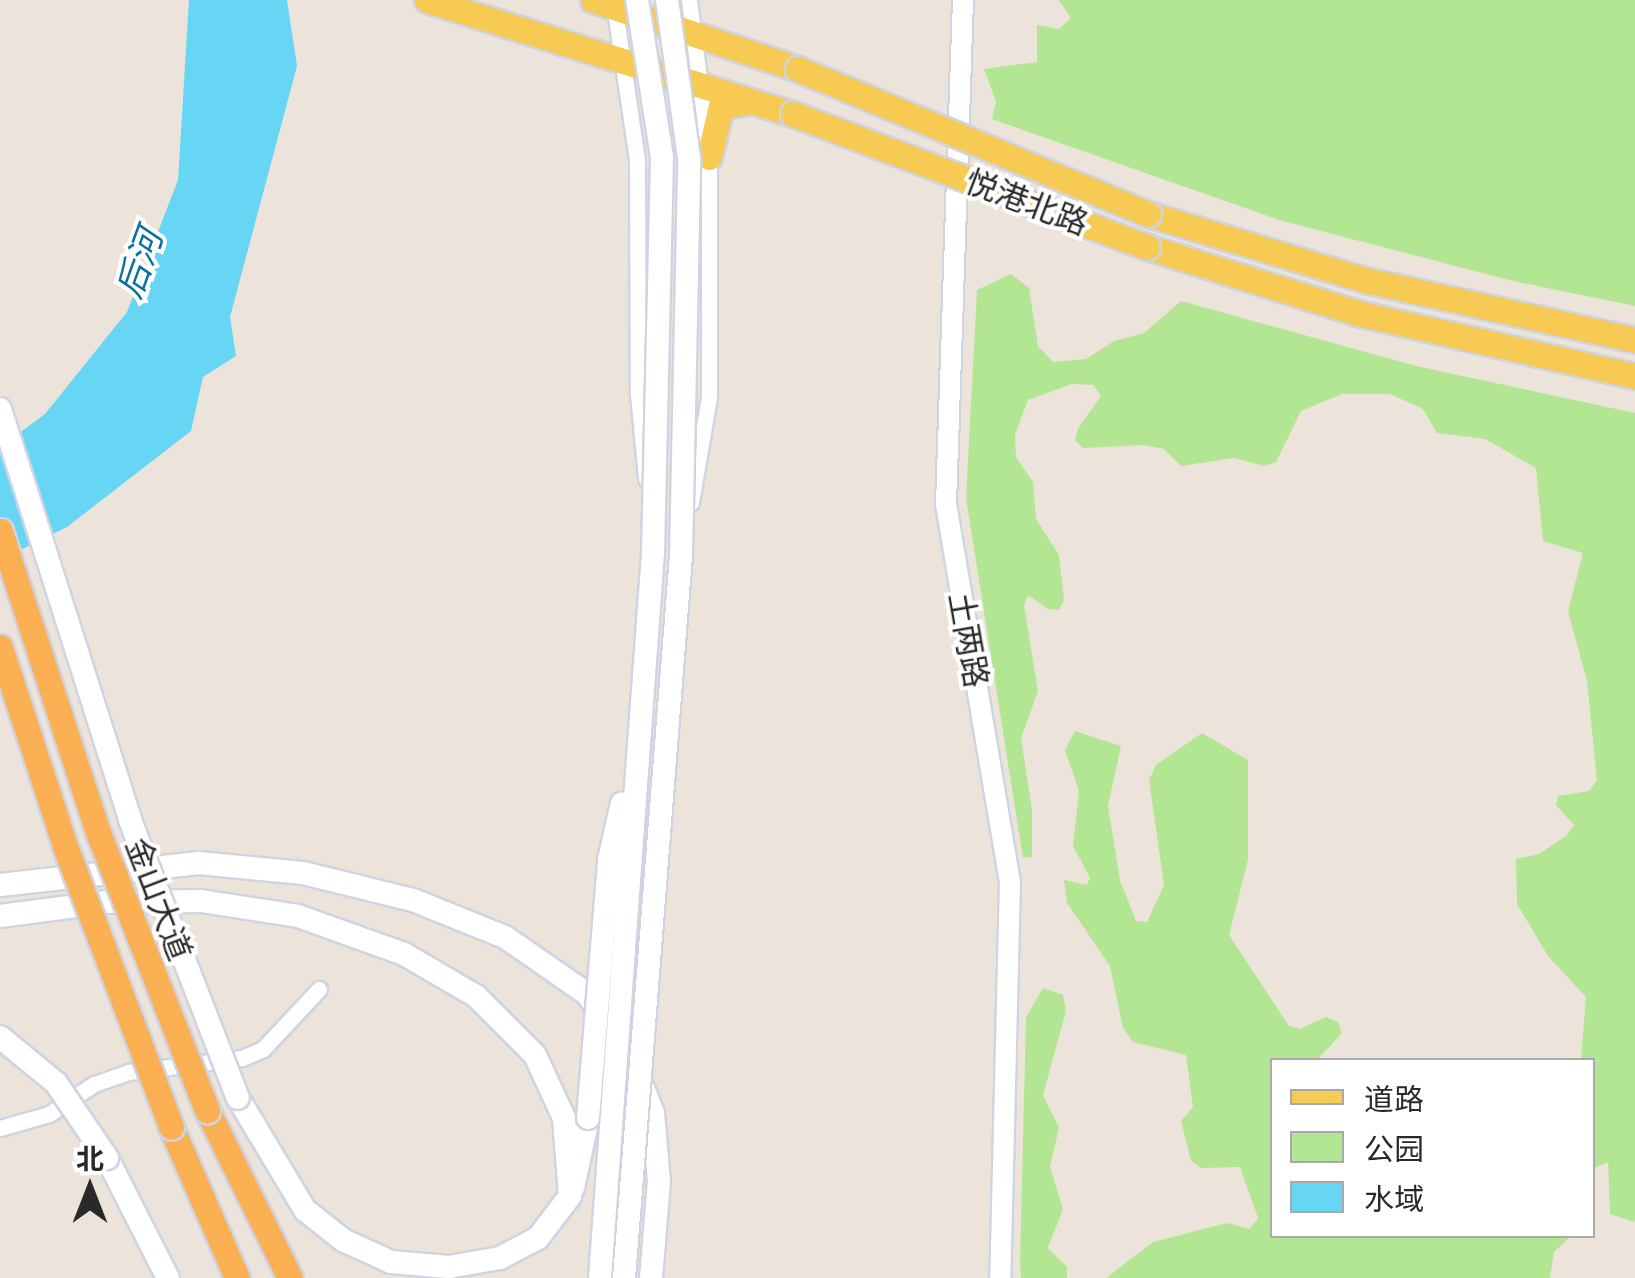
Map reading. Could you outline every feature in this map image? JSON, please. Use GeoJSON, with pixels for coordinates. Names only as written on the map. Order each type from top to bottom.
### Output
{"type":"FeatureCollection","features":[{"type":"Feature","properties":{"kind":"highway","name":"金山大道"},"geometry":{"type":"LineString","coordinates":[[0,531],[98,832],[208,1110],[290,1278]]}},
{"type":"Feature","properties":{"kind":"highway"},"geometry":{"type":"LineString","coordinates":[[0,647],[64,846],[170,1127],[237,1278]]}},
{"type":"Feature","properties":{"kind":"main road","name":"悦港北路"},"geometry":{"type":"LineString","coordinates":[[427,0],[793,114],[1146,246],[1357,313],[1635,376]]}},
{"type":"Feature","properties":{"kind":"main road"},"geometry":{"type":"LineString","coordinates":[[624,1278],[681,556],[689,158],[667,0]]}},
{"type":"Feature","properties":{"kind":"main road","name":"悦港北路"},"geometry":{"type":"LineString","coordinates":[[614,2],[693,34],[798,69],[1148,214],[1365,280],[1635,340]]}},
{"type":"Feature","properties":{"kind":"main road"},"geometry":{"type":"LineString","coordinates":[[600,1278],[653,552],[662,156],[614,2]]}},
{"type":"Feature","properties":{"kind":"main road"},"geometry":{"type":"LineString","coordinates":[[709,157],[721,106],[755,102]]}},
{"type":"Feature","properties":{"kind":"main road"},"geometry":{"type":"LineString","coordinates":[[0,409],[130,820],[238,1098],[306,1210],[343,1240],[391,1262],[450,1266],[500,1258],[538,1238],[570,1196],[584,1154],[610,860],[638,732]]}},
{"type":"Feature","properties":{"kind":"main road"},"geometry":{"type":"LineString","coordinates":[[0,885],[199,863],[303,873],[414,900],[506,938],[587,994],[628,1050],[655,1130],[659,1180],[651,1278]]}},
{"type":"Feature","properties":{"kind":"main road"},"geometry":{"type":"LineString","coordinates":[[0,916],[106,902],[201,901],[298,916],[404,954],[476,996],[535,1056],[564,1118],[570,1196]]}},
{"type":"Feature","properties":{"kind":"main road"},"geometry":{"type":"LineString","coordinates":[[0,1037],[56,1083],[106,1158],[168,1278]]}},
{"type":"Feature","properties":{"kind":"street"},"geometry":{"type":"LineString","coordinates":[[681,556],[709,398],[709,157],[689,0]]}},
{"type":"Feature","properties":{"kind":"street","name":"土两路"},"geometry":{"type":"LineString","coordinates":[[963,0],[946,504],[1010,881],[1000,1278]]}},
{"type":"Feature","properties":{"kind":"street"},"geometry":{"type":"LineString","coordinates":[[614,2],[637,160],[638,394],[653,552]]}},
{"type":"Feature","properties":{"kind":"street"},"geometry":{"type":"LineString","coordinates":[[0,1128],[49,1114],[94,1084],[128,1072],[242,1058],[263,1049],[320,989]]}},
{"type":"Feature","properties":{"kind":"green space"},"geometry":{"type":"Polygon","coordinates":[[[1059,0],[1635,0],[1635,306],[1513,281],[1279,220],[992,119],[996,102],[984,69],[1037,62],[1037,25],[1059,29],[1071,18],[1059,0]]]}},
{"type":"Feature","properties":{"kind":"green space"},"geometry":{"type":"Polygon","coordinates":[[[1011,274],[1029,288],[1038,346],[1053,362],[1086,359],[1114,341],[1144,333],[1181,301],[1416,366],[1635,413],[1635,1222],[1610,1214],[1608,1162],[1595,1168],[1595,1058],[1581,1058],[1586,997],[1548,956],[1517,904],[1516,859],[1539,854],[1566,836],[1574,825],[1556,805],[1558,796],[1589,791],[1597,780],[1587,681],[1568,611],[1583,553],[1543,541],[1536,468],[1485,439],[1437,433],[1423,409],[1390,394],[1342,394],[1301,411],[1276,462],[1264,466],[1234,458],[1181,466],[1164,449],[1144,445],[1083,448],[1075,440],[1078,428],[1101,396],[1093,385],[1072,384],[1028,400],[1015,435],[1016,457],[1033,482],[1036,519],[1059,555],[1064,600],[1059,610],[1048,609],[1028,595],[1024,605],[1038,691],[1021,738],[1032,810],[1032,857],[1023,858],[966,498],[977,290],[1011,274]]]}},
{"type":"Feature","properties":{"kind":"green space"},"geometry":{"type":"Polygon","coordinates":[[[1075,731],[1121,746],[1108,806],[1120,880],[1136,921],[1147,922],[1164,885],[1149,780],[1156,765],[1202,733],[1248,760],[1248,860],[1229,935],[1289,1026],[1300,1029],[1326,1017],[1338,1022],[1342,1033],[1319,1058],[1270,1058],[1270,1238],[1569,1238],[1554,1252],[1550,1278],[1106,1278],[1153,1242],[1227,1223],[1250,1229],[1258,1218],[1240,1167],[1201,1168],[1191,1161],[1181,1121],[1193,1107],[1186,1055],[1133,1042],[1123,1028],[1110,966],[1067,903],[1064,880],[1087,885],[1090,878],[1073,846],[1079,791],[1065,750],[1075,731]]]}},
{"type":"Feature","properties":{"kind":"green space"},"geometry":{"type":"Polygon","coordinates":[[[1043,988],[1063,995],[1066,1011],[1043,1095],[1059,1127],[1050,1167],[1063,1209],[1048,1248],[1067,1267],[1067,1278],[1021,1278],[1026,1017],[1043,988]]]}},
{"type":"Feature","properties":{"kind":"water"},"geometry":{"type":"Polygon","coordinates":[[[189,0],[287,0],[297,66],[230,317],[236,356],[203,377],[191,431],[67,527],[0,560],[0,447],[45,414],[127,312],[178,180],[189,0]]]}},
{"type":"Feature","properties":{"kind":"water label","name":"后河"},"geometry":{"type":"Point","coordinates":[138,263]}}]}
